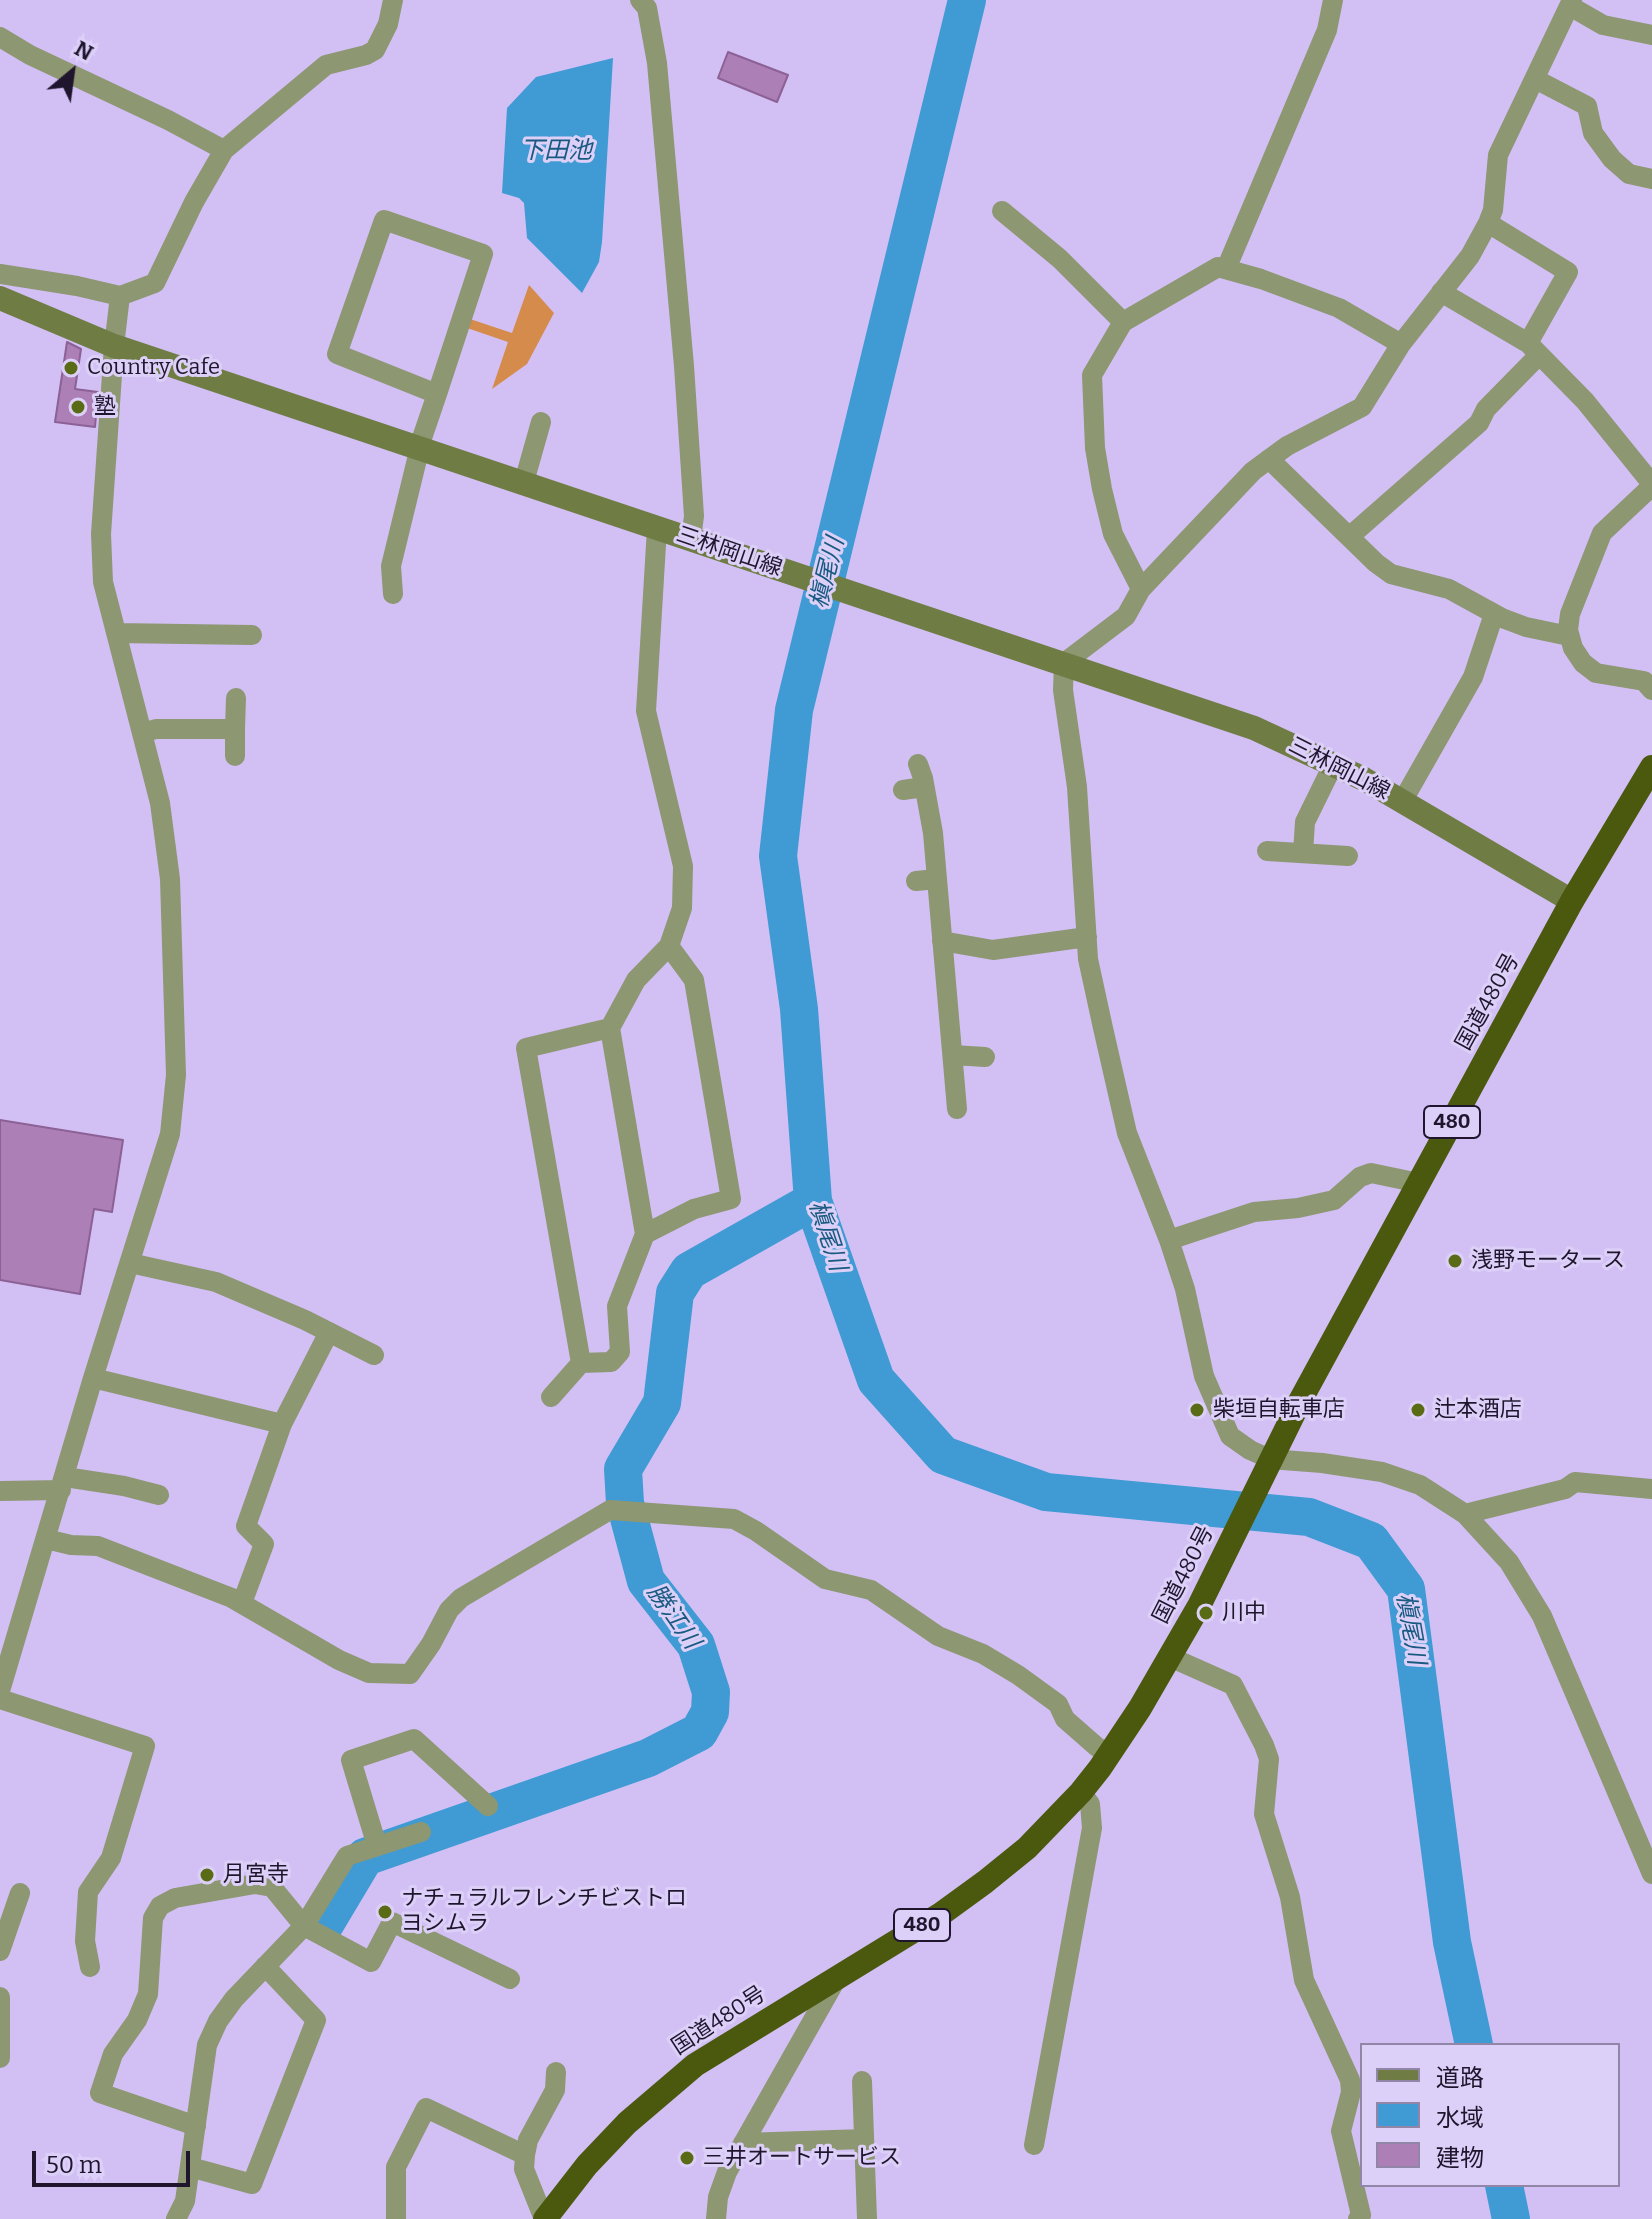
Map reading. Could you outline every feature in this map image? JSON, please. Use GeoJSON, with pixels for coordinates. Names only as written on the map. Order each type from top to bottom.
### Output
{"type":"FeatureCollection","features":[{"type":"Feature","properties":{"kind":"highway","name":"国道480号"},"geometry":{"type":"LineString","coordinates":[[544,2219],[587,2165],[627,2123],[695,2065],[941,1914],[985,1882],[1027,1848],[1081,1792],[1110,1755],[1170,1657],[1270,1459],[1572,901],[1652,767]]}},
{"type":"Feature","properties":{"kind":"main road","name":"三林岡山線"},"geometry":{"type":"LineString","coordinates":[[2,302],[114,346],[1254,728],[1402,802],[1572,901]]}},
{"type":"Feature","properties":{"kind":"street"},"geometry":{"type":"LineString","coordinates":[[0,274],[120,296],[155,283],[194,202],[224,150],[326,65],[375,50],[388,24],[393,0]]}},
{"type":"Feature","properties":{"kind":"street"},"geometry":{"type":"LineString","coordinates":[[640,0],[647,8],[657,63],[684,366],[694,516],[691,539]]}},
{"type":"Feature","properties":{"kind":"street"},"geometry":{"type":"LineString","coordinates":[[1226,269],[1327,30],[1333,0]]}},
{"type":"Feature","properties":{"kind":"street"},"geometry":{"type":"LineString","coordinates":[[1652,35],[1603,25],[1571,3],[1498,155],[1493,210],[1488,223],[1470,256],[1401,344],[1362,407],[1287,446],[1232,492],[1141,589],[1126,616],[1064,663],[1063,690],[1077,787],[1088,959],[1127,1133],[1169,1240],[1185,1289],[1204,1376],[1230,1436],[1270,1459],[1382,1472],[1420,1485],[1465,1514],[1509,1562],[1542,1616],[1652,1874]]}},
{"type":"Feature","properties":{"kind":"street"},"geometry":{"type":"LineString","coordinates":[[0,37],[30,55],[224,150]]}},
{"type":"Feature","properties":{"kind":"street"},"geometry":{"type":"LineString","coordinates":[[1535,79],[1587,106],[1593,133],[1612,159],[1629,174],[1652,179]]}},
{"type":"Feature","properties":{"kind":"street"},"geometry":{"type":"LineString","coordinates":[[1002,211],[1060,259],[1123,322]]}},
{"type":"Feature","properties":{"kind":"street"},"geometry":{"type":"LineString","coordinates":[[393,594],[382,574],[483,254],[384,220],[337,354],[437,394]]}},
{"type":"Feature","properties":{"kind":"street"},"geometry":{"type":"LineString","coordinates":[[1349,537],[1479,423],[1486,409],[1533,349],[1568,272],[1488,223]]}},
{"type":"Feature","properties":{"kind":"street"},"geometry":{"type":"LineString","coordinates":[[1141,589],[1113,534],[1095,448],[1092,375],[1123,322],[1218,267],[1261,279],[1339,308],[1401,344]]}},
{"type":"Feature","properties":{"kind":"street"},"geometry":{"type":"LineString","coordinates":[[1441,292],[1533,349],[1585,401],[1652,485],[1602,533],[1570,614],[1569,636],[1583,663],[1596,673],[1644,681],[1652,690]]}},
{"type":"Feature","properties":{"kind":"street"},"geometry":{"type":"LineString","coordinates":[[0,1691],[93,1378],[170,1134],[176,1075],[170,879],[160,803],[103,582],[101,534],[120,296]]}},
{"type":"Feature","properties":{"kind":"street"},"geometry":{"type":"LineString","coordinates":[[524,482],[541,422]]}},
{"type":"Feature","properties":{"kind":"street"},"geometry":{"type":"LineString","coordinates":[[1269,459],[1391,574],[1449,589],[1494,614],[1526,627],[1569,636]]}},
{"type":"Feature","properties":{"kind":"street"},"geometry":{"type":"LineString","coordinates":[[551,1397],[581,1363],[611,1362],[620,1352],[617,1306],[645,1234],[610,1028],[636,980],[669,946],[682,908],[683,866],[646,711],[657,528]]}},
{"type":"Feature","properties":{"kind":"street"},"geometry":{"type":"LineString","coordinates":[[1402,802],[1473,677],[1494,614]]}},
{"type":"Feature","properties":{"kind":"street"},"geometry":{"type":"LineString","coordinates":[[116,633],[252,635]]}},
{"type":"Feature","properties":{"kind":"street"},"geometry":{"type":"LineString","coordinates":[[235,756],[236,698]]}},
{"type":"Feature","properties":{"kind":"street"},"geometry":{"type":"LineString","coordinates":[[142,733],[156,729],[235,729]]}},
{"type":"Feature","properties":{"kind":"street"},"geometry":{"type":"LineString","coordinates":[[918,764],[933,833],[927,880],[942,941],[957,1109]]}},
{"type":"Feature","properties":{"kind":"street"},"geometry":{"type":"LineString","coordinates":[[1303,853],[1305,822],[1333,765]]}},
{"type":"Feature","properties":{"kind":"street"},"geometry":{"type":"LineString","coordinates":[[903,790],[924,787]]}},
{"type":"Feature","properties":{"kind":"street"},"geometry":{"type":"LineString","coordinates":[[1267,851],[1348,856]]}},
{"type":"Feature","properties":{"kind":"street"},"geometry":{"type":"LineString","coordinates":[[942,941],[993,950],[1087,937]]}},
{"type":"Feature","properties":{"kind":"street"},"geometry":{"type":"LineString","coordinates":[[645,1234],[694,1209],[731,1199],[694,980],[669,946]]}},
{"type":"Feature","properties":{"kind":"street"},"geometry":{"type":"LineString","coordinates":[[581,1363],[526,1048],[610,1028]]}},
{"type":"Feature","properties":{"kind":"street"},"geometry":{"type":"LineString","coordinates":[[953,1055],[985,1057]]}},
{"type":"Feature","properties":{"kind":"street"},"geometry":{"type":"LineString","coordinates":[[1169,1240],[1254,1212],[1298,1208],[1334,1200],[1360,1177],[1371,1173],[1419,1183]]}},
{"type":"Feature","properties":{"kind":"street"},"geometry":{"type":"LineString","coordinates":[[130,1263],[216,1282],[374,1355]]}},
{"type":"Feature","properties":{"kind":"street"},"geometry":{"type":"LineString","coordinates":[[242,1603],[264,1544],[246,1526],[282,1424],[329,1332]]}},
{"type":"Feature","properties":{"kind":"street"},"geometry":{"type":"LineString","coordinates":[[93,1378],[282,1424]]}},
{"type":"Feature","properties":{"kind":"street"},"geometry":{"type":"LineString","coordinates":[[1465,1514],[1565,1489],[1575,1482],[1652,1489]]}},
{"type":"Feature","properties":{"kind":"street"},"geometry":{"type":"LineString","coordinates":[[0,1491],[63,1483],[124,1486],[159,1495]]}},
{"type":"Feature","properties":{"kind":"street"},"geometry":{"type":"LineString","coordinates":[[46,1539],[71,1545],[98,1546],[139,1560],[242,1603],[369,1673],[410,1674],[449,1610],[461,1598],[610,1510],[734,1519],[814,1573],[825,1579],[871,1590],[938,1636],[983,1654],[1018,1675],[1058,1704],[1065,1719],[1110,1755]]}},
{"type":"Feature","properties":{"kind":"street"},"geometry":{"type":"LineString","coordinates":[[1170,1657],[1233,1685],[1269,1759],[1264,1814],[1290,1897],[1304,1980],[1350,2080],[1351,2092],[1341,2131],[1361,2215],[1358,2219]]}},
{"type":"Feature","properties":{"kind":"street"},"geometry":{"type":"LineString","coordinates":[[0,1699],[145,1746],[111,1858],[88,1892],[85,1941],[90,1967]]}},
{"type":"Feature","properties":{"kind":"street"},"geometry":{"type":"LineString","coordinates":[[377,1846],[351,1760],[414,1739],[488,1806]]}},
{"type":"Feature","properties":{"kind":"street"},"geometry":{"type":"LineString","coordinates":[[1034,2145],[1092,1828],[1090,1804],[1081,1792]]}},
{"type":"Feature","properties":{"kind":"street"},"geometry":{"type":"LineString","coordinates":[[176,2219],[185,2201],[207,2045],[218,2021],[234,1999],[304,1926],[347,1856],[421,1832]]}},
{"type":"Feature","properties":{"kind":"street"},"geometry":{"type":"LineString","coordinates":[[196,2126],[100,2093],[113,2054],[137,2020],[148,1994],[153,1918],[160,1906],[175,1898],[255,1884],[272,1887],[304,1926],[371,1962],[392,1922],[510,1979]]}},
{"type":"Feature","properties":{"kind":"street"},"geometry":{"type":"LineString","coordinates":[[0,1951],[20,1893]]}},
{"type":"Feature","properties":{"kind":"street"},"geometry":{"type":"LineString","coordinates":[[190,2167],[252,2184],[316,2020],[265,1966]]}},
{"type":"Feature","properties":{"kind":"street"},"geometry":{"type":"LineString","coordinates":[[716,2219],[718,2197],[727,2172],[838,1976]]}},
{"type":"Feature","properties":{"kind":"street"},"geometry":{"type":"LineString","coordinates":[[0,1997],[0,2058]]}},
{"type":"Feature","properties":{"kind":"street"},"geometry":{"type":"LineString","coordinates":[[544,2219],[524,2169],[525,2155],[528,2140],[555,2090],[556,2072]]}},
{"type":"Feature","properties":{"kind":"street"},"geometry":{"type":"LineString","coordinates":[[862,2081],[867,2219]]}},
{"type":"Feature","properties":{"kind":"street"},"geometry":{"type":"LineString","coordinates":[[396,2219],[396,2167],[426,2108],[525,2155]]}},
{"type":"Feature","properties":{"kind":"street"},"geometry":{"type":"LineString","coordinates":[[743,2143],[864,2139]]}},
{"type":"Feature","properties":{"kind":"shaded area"},"geometry":{"type":"Polygon","coordinates":[[[529,285],[554,313],[527,364],[492,389],[508,342],[467,328],[470,319],[512,333],[529,285]]]}},
{"type":"Feature","properties":{"kind":"water","name":"下田池"},"geometry":{"type":"Polygon","coordinates":[[[613,58],[602,242],[599,262],[582,293],[527,238],[524,203],[519,198],[502,193],[507,108],[536,77],[613,58]]]}},
{"type":"Feature","properties":{"kind":"building"},"geometry":{"type":"Polygon","coordinates":[[[728,52],[788,75],[777,102],[718,78],[728,52]]]}},
{"type":"Feature","properties":{"kind":"building","name":"塾"},"geometry":{"type":"Polygon","coordinates":[[[67,342],[81,349],[75,389],[98,392],[95,427],[55,422],[67,342]]]}},
{"type":"Feature","properties":{"kind":"building"},"geometry":{"type":"Polygon","coordinates":[[[0,1120],[123,1140],[112,1212],[94,1209],[80,1294],[0,1280],[0,1120]]]}},
{"type":"Feature","properties":{"kind":"waterway","name":"槇尾川"},"geometry":{"type":"LineString","coordinates":[[967,0],[794,710],[778,856],[799,1009],[813,1201],[876,1380],[943,1455],[1046,1492],[1309,1517],[1371,1541],[1406,1589],[1452,1942],[1474,2043]]}},
{"type":"Feature","properties":{"kind":"waterway","name":"勝江川"},"geometry":{"type":"LineString","coordinates":[[325,1924],[365,1857],[648,1758],[699,1732],[710,1712],[711,1692],[696,1645],[646,1581],[625,1503],[623,1469],[662,1403],[675,1293],[689,1271],[813,1201]]}},
{"type":"Feature","properties":{"kind":"waterway","name":"槇尾川"},"geometry":{"type":"LineString","coordinates":[[1504,2187],[1511,2219]]}},
{"type":"Feature","properties":{"kind":"place","name":"Country Cafe"},"geometry":{"type":"Point","coordinates":[71,368]}},
{"type":"Feature","properties":{"kind":"place","name":"塾"},"geometry":{"type":"Point","coordinates":[78,407]}},
{"type":"Feature","properties":{"kind":"place","name":"浅野モータース"},"geometry":{"type":"Point","coordinates":[1455,1261]}},
{"type":"Feature","properties":{"kind":"place","name":"柴垣自転車店"},"geometry":{"type":"Point","coordinates":[1197,1410]}},
{"type":"Feature","properties":{"kind":"place","name":"辻本酒店"},"geometry":{"type":"Point","coordinates":[1418,1410]}},
{"type":"Feature","properties":{"kind":"place","name":"川中"},"geometry":{"type":"Point","coordinates":[1206,1613]}},
{"type":"Feature","properties":{"kind":"place","name":"月宮寺"},"geometry":{"type":"Point","coordinates":[207,1875]}},
{"type":"Feature","properties":{"kind":"place","name":"ナチュラルフレンチビストロ ヨシムラ"},"geometry":{"type":"Point","coordinates":[385,1912]}},
{"type":"Feature","properties":{"kind":"place","name":"三井オートサービス"},"geometry":{"type":"Point","coordinates":[687,2158]}}]}
